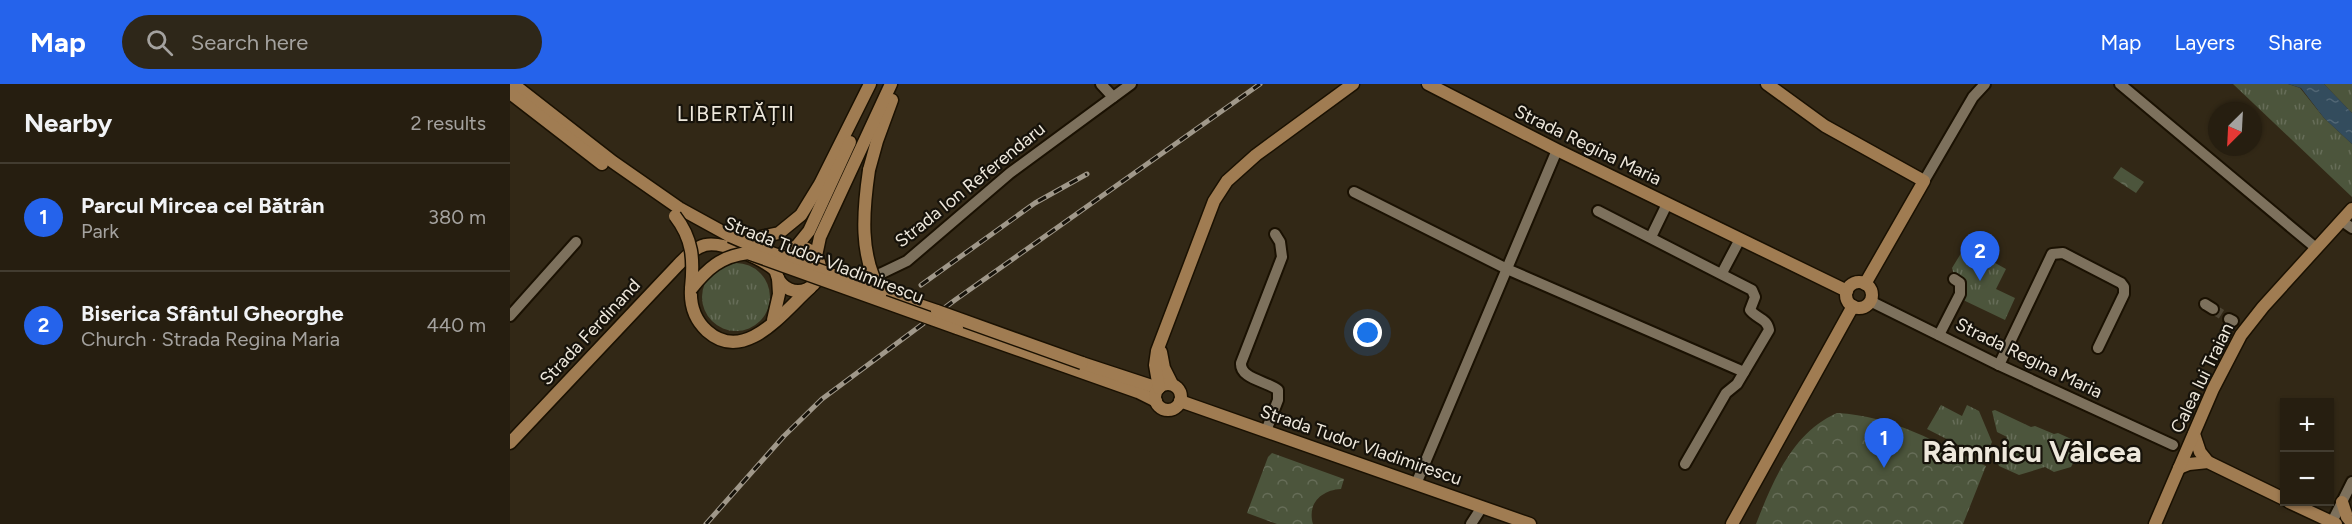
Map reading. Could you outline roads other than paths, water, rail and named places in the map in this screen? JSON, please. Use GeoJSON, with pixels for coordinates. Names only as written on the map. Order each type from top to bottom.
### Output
{"type":"FeatureCollection","features":[{"type":"Feature","properties":{"kind":"main road","name":"Strada Tudor Vladimirescu"},"geometry":{"type":"LineString","coordinates":[[513,84],[667,201],[730,236],[1081,367],[1138,392],[1157,392]]}},
{"type":"Feature","properties":{"kind":"main road"},"geometry":{"type":"LineString","coordinates":[[730,236],[768,237],[794,223],[813,197],[870,84]]}},
{"type":"Feature","properties":{"kind":"main road"},"geometry":{"type":"LineString","coordinates":[[773,322],[779,294],[777,274],[779,257],[791,249],[808,231],[877,84]]}},
{"type":"Feature","properties":{"kind":"main road"},"geometry":{"type":"LineString","coordinates":[[675,216],[690,242],[693,261],[692,305],[698,321],[715,336],[739,342],[757,336],[814,284],[820,273],[816,256],[820,237],[891,84]]}},
{"type":"Feature","properties":{"kind":"main road"},"geometry":{"type":"LineString","coordinates":[[881,292],[873,279],[865,244],[865,201],[869,170],[881,127],[899,84]]}},
{"type":"Feature","properties":{"kind":"main road"},"geometry":{"type":"LineString","coordinates":[[1157,392],[1155,365],[1159,348],[1220,190],[1256,155],[1353,84]]}},
{"type":"Feature","properties":{"kind":"main road","name":"Strada Regina Maria"},"geometry":{"type":"LineString","coordinates":[[1428,84],[1557,150],[1847,291]]}},
{"type":"Feature","properties":{"kind":"main road"},"geometry":{"type":"LineString","coordinates":[[1767,84],[1825,126],[1924,181],[1865,284]]}},
{"type":"Feature","properties":{"kind":"main road","name":"Strada Tudor Vladimirescu"},"geometry":{"type":"LineString","coordinates":[[510,93],[608,169],[675,216],[749,255],[872,299],[1081,367],[1133,380],[1157,392],[1161,408],[1168,410],[1177,407],[1180,401],[1530,524]]}},
{"type":"Feature","properties":{"kind":"main road","name":"Calea lui Traian"},"geometry":{"type":"LineString","coordinates":[[2155,524],[2220,373],[2241,335],[2316,248],[2347,224],[2352,209]]}},
{"type":"Feature","properties":{"kind":"main road","name":"Strada Ferdinand"},"geometry":{"type":"LineString","coordinates":[[510,443],[681,262],[698,248],[712,245],[749,255]]}},
{"type":"Feature","properties":{"kind":"main road"},"geometry":{"type":"LineString","coordinates":[[691,289],[714,264],[730,256],[770,255],[791,249],[807,249],[816,256]]}},
{"type":"Feature","properties":{"kind":"main road"},"geometry":{"type":"LineString","coordinates":[[749,255],[768,264],[785,287],[791,290],[810,288]]}},
{"type":"Feature","properties":{"kind":"main road"},"geometry":{"type":"LineString","coordinates":[[1855,283],[1865,284],[1870,290],[1870,301],[1864,307],[1853,306],[1848,301],[1847,291],[1855,283]]}},
{"type":"Feature","properties":{"kind":"main road"},"geometry":{"type":"LineString","coordinates":[[1735,522],[1853,306]]}},
{"type":"Feature","properties":{"kind":"main road"},"geometry":{"type":"LineString","coordinates":[[1133,380],[1144,373],[1159,348]]}},
{"type":"Feature","properties":{"kind":"main road"},"geometry":{"type":"LineString","coordinates":[[1159,348],[1164,368],[1172,384],[1181,393],[1180,401]]}},
{"type":"Feature","properties":{"kind":"main road"},"geometry":{"type":"LineString","coordinates":[[1157,392],[1165,384],[1172,384]]}},
{"type":"Feature","properties":{"kind":"main road"},"geometry":{"type":"LineString","coordinates":[[2194,434],[2200,452],[2208,462],[2280,497]]}},
{"type":"Feature","properties":{"kind":"main road"},"geometry":{"type":"LineString","coordinates":[[2179,468],[2189,464],[2208,462]]}},
{"type":"Feature","properties":{"kind":"main road"},"geometry":{"type":"LineString","coordinates":[[2342,502],[2347,517],[2352,523]]}},
{"type":"Feature","properties":{"kind":"main road"},"geometry":{"type":"LineString","coordinates":[[2299,506],[2333,523]]}},
{"type":"Feature","properties":{"kind":"street"},"geometry":{"type":"LineString","coordinates":[[1101,84],[1113,97]]}},
{"type":"Feature","properties":{"kind":"street","name":"Strada Ion Referendaru"},"geometry":{"type":"LineString","coordinates":[[820,273],[848,280],[867,278],[907,261],[1010,173],[1131,84]]}},
{"type":"Feature","properties":{"kind":"street"},"geometry":{"type":"LineString","coordinates":[[1924,181],[1968,104],[1985,84]]}},
{"type":"Feature","properties":{"kind":"street"},"geometry":{"type":"LineString","coordinates":[[2120,84],[2316,248]]}},
{"type":"Feature","properties":{"kind":"street"},"geometry":{"type":"LineString","coordinates":[[1416,484],[1557,150]]}},
{"type":"Feature","properties":{"kind":"street"},"geometry":{"type":"LineString","coordinates":[[1354,192],[1507,269],[1744,372]]}},
{"type":"Feature","properties":{"kind":"street","name":"Strada Regina Maria"},"geometry":{"type":"LineString","coordinates":[[1651,237],[1667,204]]}},
{"type":"Feature","properties":{"kind":"street"},"geometry":{"type":"LineString","coordinates":[[1598,211],[1722,273],[1755,293],[1750,310],[1768,325],[1769,330],[1737,384],[1726,393],[1685,464]]}},
{"type":"Feature","properties":{"kind":"street"},"geometry":{"type":"LineString","coordinates":[[1266,431],[1278,400],[1278,390],[1273,385],[1244,374],[1240,369],[1282,257],[1281,242],[1275,234]]}},
{"type":"Feature","properties":{"kind":"street"},"geometry":{"type":"LineString","coordinates":[[1722,273],[1740,239]]}},
{"type":"Feature","properties":{"kind":"street"},"geometry":{"type":"LineString","coordinates":[[510,316],[576,242]]}},
{"type":"Feature","properties":{"kind":"street"},"geometry":{"type":"LineString","coordinates":[[1999,365],[2052,254],[2063,253],[2121,283],[2124,287],[2124,294],[2098,348]]}},
{"type":"Feature","properties":{"kind":"street"},"geometry":{"type":"LineString","coordinates":[[1939,335],[1960,294],[1960,283],[1954,279]]}},
{"type":"Feature","properties":{"kind":"street","name":"Strada Regina Maria"},"geometry":{"type":"LineString","coordinates":[[1870,301],[1999,365],[2173,445]]}},
{"type":"Feature","properties":{"kind":"street"},"geometry":{"type":"LineString","coordinates":[[2333,523],[2352,482]]}},
{"type":"Feature","properties":{"kind":"street"},"geometry":{"type":"LineString","coordinates":[[1471,524],[1482,507]]}},
{"type":"Feature","properties":{"kind":"water"},"geometry":{"type":"Polygon","coordinates":[[[2288,84],[2324,84],[2352,113],[2352,144],[2324,118],[2301,88],[2288,84]]]}},
{"type":"Feature","properties":{"kind":"tunnel"},"geometry":{"type":"LineString","coordinates":[[2213,309],[2229,319]]}},
{"type":"Feature","properties":{"kind":"railway"},"geometry":{"type":"LineString","coordinates":[[706,524],[784,436],[822,399],[955,300],[1260,84]]}},
{"type":"Feature","properties":{"kind":"railway"},"geometry":{"type":"LineString","coordinates":[[921,285],[1035,203],[1087,174]]}},
{"type":"Feature","properties":{"kind":"place","name":"Biserica Sfântul Gheorghe"},"geometry":{"type":"Point","coordinates":[1980,281]}},
{"type":"Feature","properties":{"kind":"place","name":"Parcul Mircea cel Bătrân"},"geometry":{"type":"Point","coordinates":[1884,468]}},
{"type":"Feature","properties":{"kind":"district","name":"LIBERTĂȚII"},"geometry":{"type":"Point","coordinates":[736,113]}},
{"type":"Feature","properties":{"kind":"district","name":"Râmnicu Vâlcea"},"geometry":{"type":"Point","coordinates":[2032,451]}}]}
